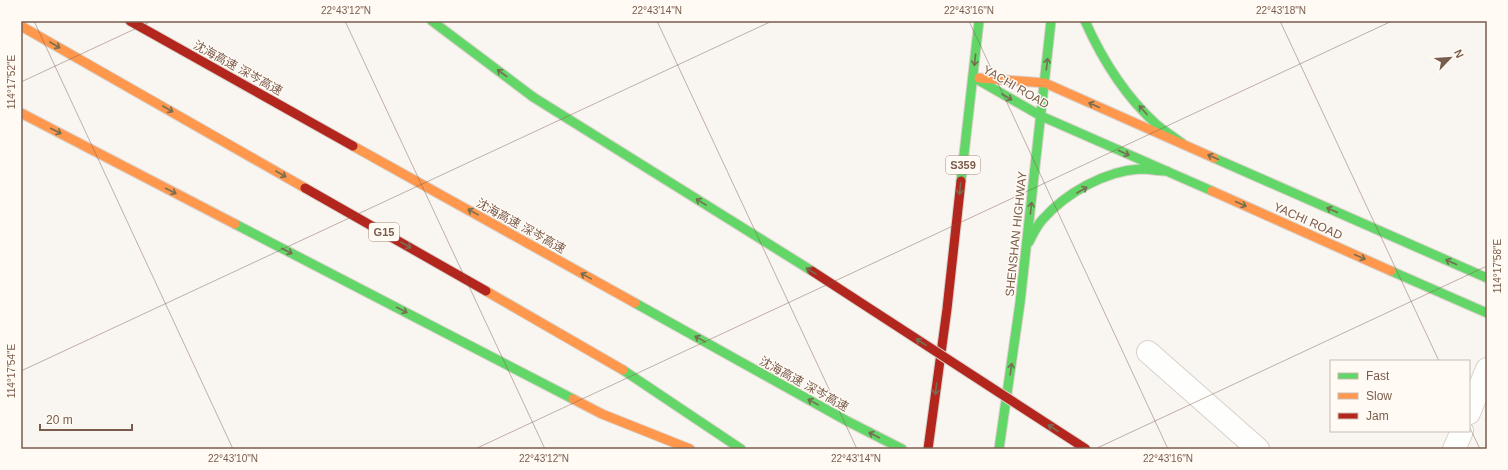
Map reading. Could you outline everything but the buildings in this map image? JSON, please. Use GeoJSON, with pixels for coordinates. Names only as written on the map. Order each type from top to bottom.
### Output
{"type":"FeatureCollection","features":[{"type":"Feature","properties":{"kind":"main road","name":"沈海高速 深岑高速"},"geometry":{"type":"LineString","coordinates":[[130,21],[847,422],[902,449]]}},
{"type":"Feature","properties":{"kind":"main road"},"geometry":{"type":"LineString","coordinates":[[432,21],[533,96],[829,282],[1086,449]]}},
{"type":"Feature","properties":{"kind":"main road","name":"S359"},"geometry":{"type":"LineString","coordinates":[[928,449],[947,308],[979,21]]}},
{"type":"Feature","properties":{"kind":"main road","name":"SHENSHAN HIGHWAY"},"geometry":{"type":"LineString","coordinates":[[999,449],[1026,246],[1051,21]]}},
{"type":"Feature","properties":{"kind":"main road"},"geometry":{"type":"LineString","coordinates":[[1085,21],[1110,67],[1133,98],[1156,124],[1183,144]]}},
{"type":"Feature","properties":{"kind":"main road","name":"G15"},"geometry":{"type":"LineString","coordinates":[[21,26],[618,366],[741,449]]}},
{"type":"Feature","properties":{"kind":"main road","name":"YACHI ROAD"},"geometry":{"type":"LineString","coordinates":[[973,77],[1044,83],[1487,278]]}},
{"type":"Feature","properties":{"kind":"main road","name":"YACHI ROAD"},"geometry":{"type":"LineString","coordinates":[[973,77],[1041,116],[1487,313]]}},
{"type":"Feature","properties":{"kind":"main road"},"geometry":{"type":"LineString","coordinates":[[21,113],[602,414],[690,449]]}},
{"type":"Feature","properties":{"kind":"main road"},"geometry":{"type":"LineString","coordinates":[[1026,246],[1042,220],[1058,205],[1084,188],[1110,177],[1139,169],[1167,171]]}},
{"type":"Feature","properties":{"kind":"street"},"geometry":{"type":"LineString","coordinates":[[1148,352],[1258,449]]}},
{"type":"Feature","properties":{"kind":"street"},"geometry":{"type":"LineString","coordinates":[[1470,411],[1487,369]]}},
{"type":"Feature","properties":{"kind":"street"},"geometry":{"type":"LineString","coordinates":[[1454,449],[1462,432]]}},
{"type":"Feature","properties":{"kind":"traffic: fast"},"geometry":{"type":"LineString","coordinates":[[432,21],[533,97]]}},
{"type":"Feature","properties":{"kind":"traffic: fast"},"geometry":{"type":"LineString","coordinates":[[961,181],[979,21]]}},
{"type":"Feature","properties":{"kind":"traffic: fast"},"geometry":{"type":"LineString","coordinates":[[999,449],[1020,303],[1051,21]]}},
{"type":"Feature","properties":{"kind":"traffic: fast"},"geometry":{"type":"LineString","coordinates":[[1085,21],[1107,63],[1124,89],[1156,124],[1183,144]]}},
{"type":"Feature","properties":{"kind":"traffic: fast"},"geometry":{"type":"LineString","coordinates":[[973,77],[1041,116],[1212,191]]}},
{"type":"Feature","properties":{"kind":"traffic: fast"},"geometry":{"type":"LineString","coordinates":[[533,97],[812,271]]}},
{"type":"Feature","properties":{"kind":"traffic: fast"},"geometry":{"type":"LineString","coordinates":[[1214,158],[1487,278]]}},
{"type":"Feature","properties":{"kind":"traffic: fast"},"geometry":{"type":"LineString","coordinates":[[1029,242],[1039,224],[1052,209],[1063,200],[1087,185],[1113,174],[1127,171],[1140,169],[1167,171]]}},
{"type":"Feature","properties":{"kind":"traffic: fast"},"geometry":{"type":"LineString","coordinates":[[235,224],[573,399]]}},
{"type":"Feature","properties":{"kind":"traffic: fast"},"geometry":{"type":"LineString","coordinates":[[1391,271],[1487,313]]}},
{"type":"Feature","properties":{"kind":"traffic: fast"},"geometry":{"type":"LineString","coordinates":[[635,303],[847,421],[902,449]]}},
{"type":"Feature","properties":{"kind":"traffic: fast"},"geometry":{"type":"LineString","coordinates":[[623,370],[741,449]]}},
{"type":"Feature","properties":{"kind":"traffic: slow"},"geometry":{"type":"LineString","coordinates":[[21,26],[305,188]]}},
{"type":"Feature","properties":{"kind":"traffic: slow"},"geometry":{"type":"LineString","coordinates":[[979,78],[1045,83],[1214,158]]}},
{"type":"Feature","properties":{"kind":"traffic: slow"},"geometry":{"type":"LineString","coordinates":[[21,113],[235,224]]}},
{"type":"Feature","properties":{"kind":"traffic: slow"},"geometry":{"type":"LineString","coordinates":[[353,146],[635,303]]}},
{"type":"Feature","properties":{"kind":"traffic: slow"},"geometry":{"type":"LineString","coordinates":[[1212,191],[1391,271]]}},
{"type":"Feature","properties":{"kind":"traffic: slow"},"geometry":{"type":"LineString","coordinates":[[486,291],[623,370]]}},
{"type":"Feature","properties":{"kind":"traffic: slow"},"geometry":{"type":"LineString","coordinates":[[573,399],[602,414],[690,449]]}},
{"type":"Feature","properties":{"kind":"traffic: jam"},"geometry":{"type":"LineString","coordinates":[[130,21],[353,146]]}},
{"type":"Feature","properties":{"kind":"traffic: jam"},"geometry":{"type":"LineString","coordinates":[[928,449],[947,309],[961,181]]}},
{"type":"Feature","properties":{"kind":"traffic: jam"},"geometry":{"type":"LineString","coordinates":[[305,188],[486,291]]}},
{"type":"Feature","properties":{"kind":"traffic: jam"},"geometry":{"type":"LineString","coordinates":[[812,271],[1086,449]]}}]}
